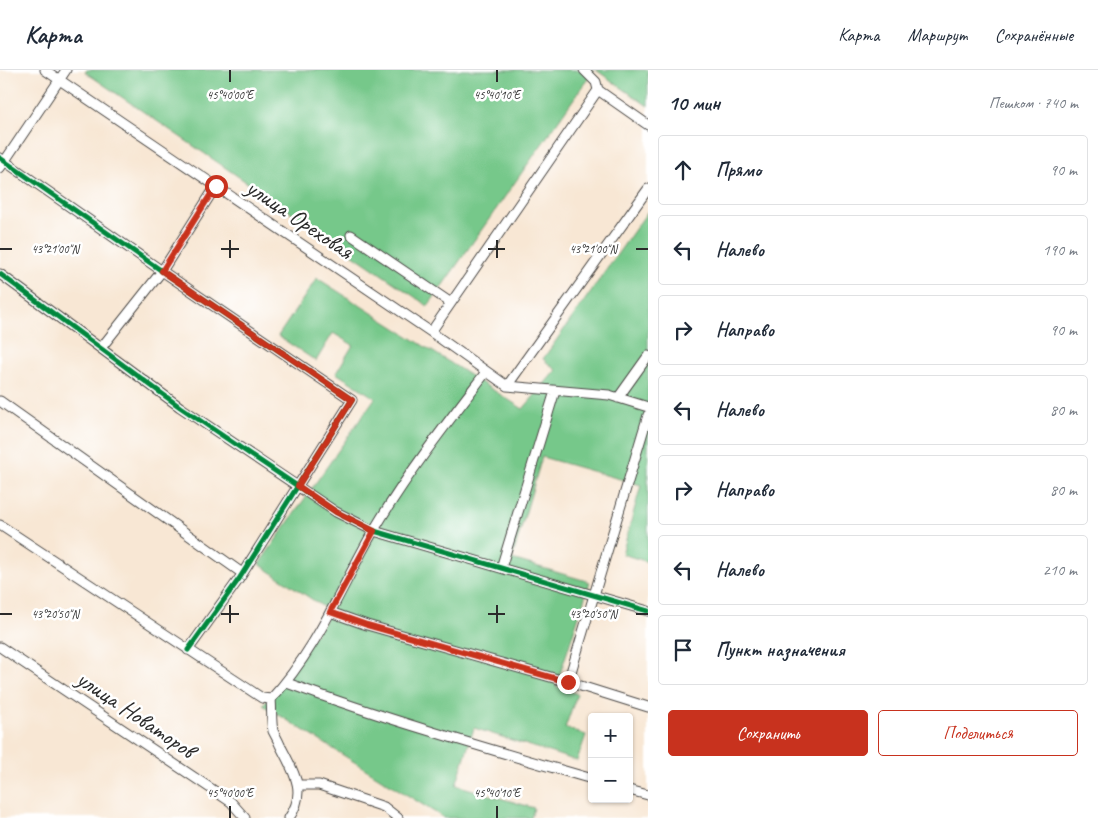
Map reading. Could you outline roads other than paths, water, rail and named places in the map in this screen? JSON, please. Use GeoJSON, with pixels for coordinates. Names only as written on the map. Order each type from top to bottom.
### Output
{"type":"FeatureCollection","features":[{"type":"Feature","properties":{"kind":"street","name":"улица Ореховая"},"geometry":{"type":"LineString","coordinates":[[45,70],[431,332],[507,386]]}},
{"type":"Feature","properties":{"kind":"street"},"geometry":{"type":"LineString","coordinates":[[66,70],[1,162],[352,400],[242,573],[188,650]]}},
{"type":"Feature","properties":{"kind":"street"},"geometry":{"type":"LineString","coordinates":[[584,70],[596,82],[598,90],[648,125]]}},
{"type":"Feature","properties":{"kind":"street"},"geometry":{"type":"LineString","coordinates":[[431,332],[598,90]]}},
{"type":"Feature","properties":{"kind":"street"},"geometry":{"type":"LineString","coordinates":[[101,348],[162,271],[216,186]]}},
{"type":"Feature","properties":{"kind":"street"},"geometry":{"type":"LineString","coordinates":[[648,189],[507,386],[609,395],[648,407]]}},
{"type":"Feature","properties":{"kind":"street"},"geometry":{"type":"LineString","coordinates":[[351,234],[451,303]]}},
{"type":"Feature","properties":{"kind":"street"},"geometry":{"type":"LineString","coordinates":[[0,274],[180,407],[336,512],[374,531],[648,611]]}},
{"type":"Feature","properties":{"kind":"street"},"geometry":{"type":"LineString","coordinates":[[618,398],[648,356]]}},
{"type":"Feature","properties":{"kind":"street"},"geometry":{"type":"LineString","coordinates":[[289,818],[295,810],[298,784],[274,730],[272,699],[287,682],[318,636],[374,531],[411,472],[486,372]]}},
{"type":"Feature","properties":{"kind":"street"},"geometry":{"type":"LineString","coordinates":[[501,568],[555,391]]}},
{"type":"Feature","properties":{"kind":"street"},"geometry":{"type":"LineString","coordinates":[[0,401],[242,573]]}},
{"type":"Feature","properties":{"kind":"street"},"geometry":{"type":"LineString","coordinates":[[568,682],[648,415]]}},
{"type":"Feature","properties":{"kind":"street"},"geometry":{"type":"LineString","coordinates":[[0,525],[262,698],[272,699]]}},
{"type":"Feature","properties":{"kind":"street"},"geometry":{"type":"LineString","coordinates":[[330,612],[367,625],[568,682],[648,707]]}},
{"type":"Feature","properties":{"kind":"street","name":"улица Новаторов"},"geometry":{"type":"LineString","coordinates":[[0,647],[231,802],[245,818]]}},
{"type":"Feature","properties":{"kind":"street"},"geometry":{"type":"LineString","coordinates":[[287,682],[334,700],[588,778]]}},
{"type":"Feature","properties":{"kind":"street"},"geometry":{"type":"LineString","coordinates":[[298,784],[318,784],[384,807],[398,818]]}},
{"type":"Feature","properties":{"kind":"street"},"geometry":{"type":"LineString","coordinates":[[633,791],[648,796]]}}]}
